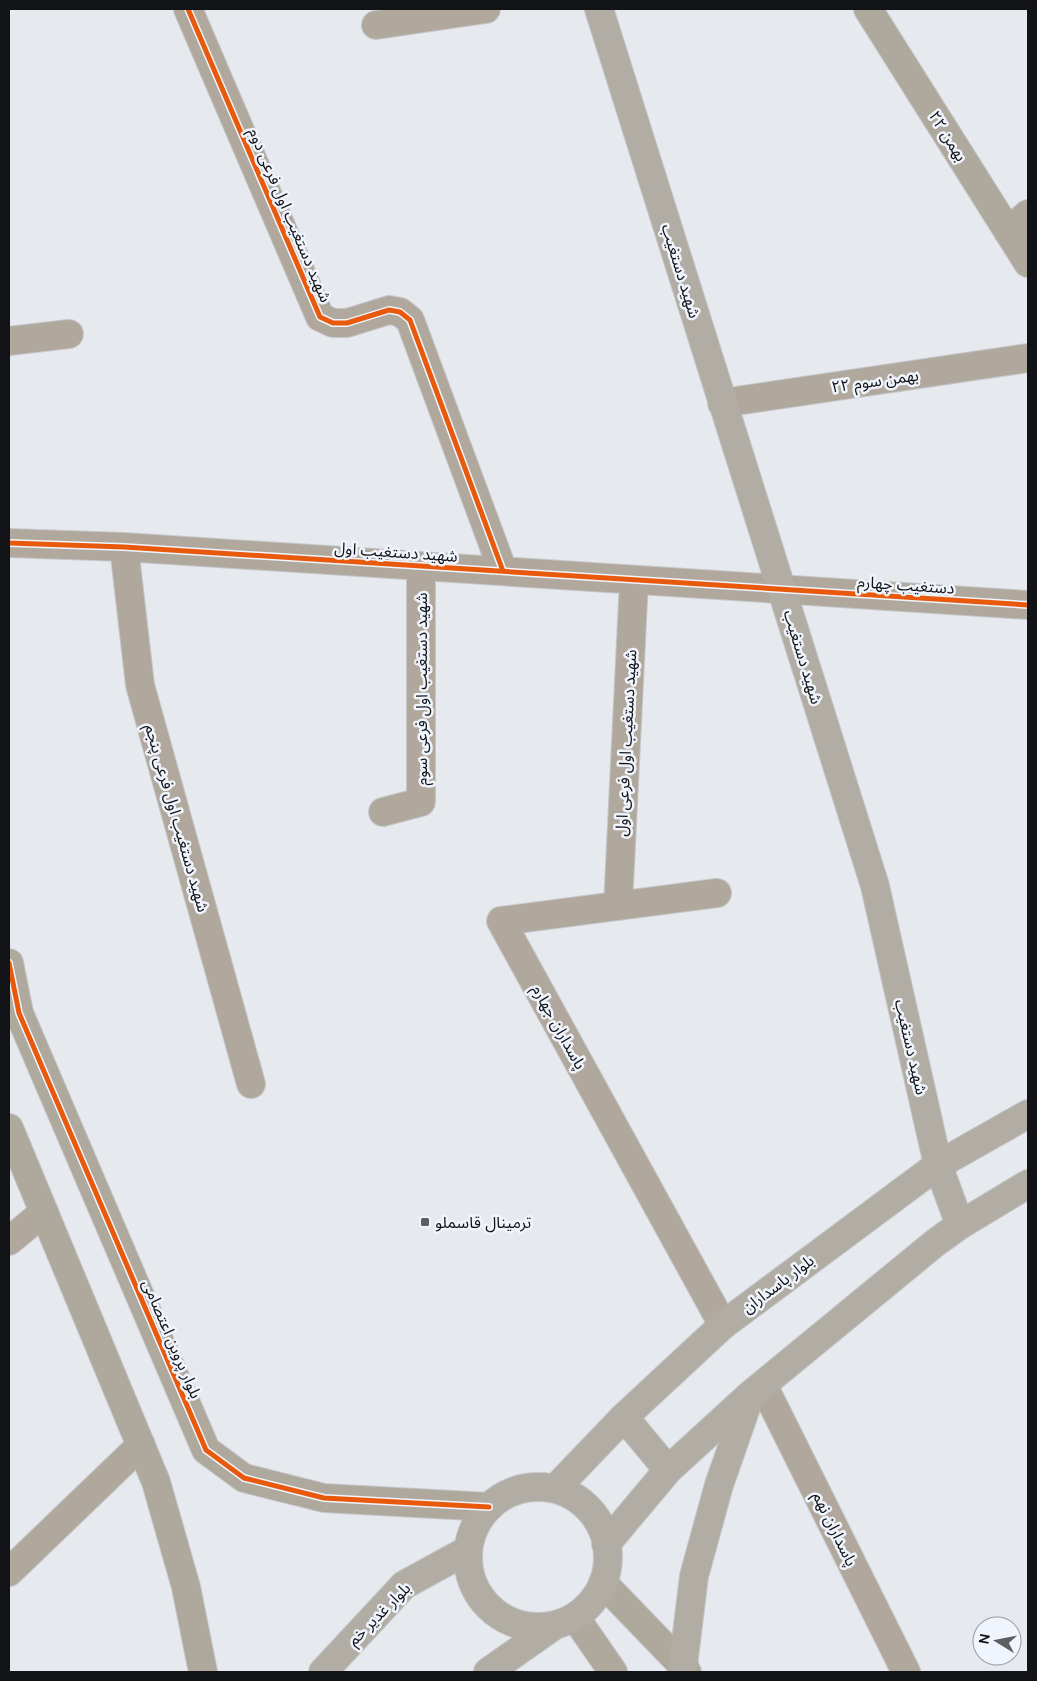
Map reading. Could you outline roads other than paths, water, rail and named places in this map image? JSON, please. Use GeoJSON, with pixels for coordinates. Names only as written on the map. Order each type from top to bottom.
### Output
{"type":"FeatureCollection","features":[{"type":"Feature","properties":{"kind":"main road","name":"شهید دستغیب"},"geometry":{"type":"LineString","coordinates":[[599,9],[875,886],[938,1165],[960,1225]]}},
{"type":"Feature","properties":{"kind":"main road","name":"بلوار پاسداران"},"geometry":{"type":"LineString","coordinates":[[555,1489],[624,1418],[723,1325],[938,1165],[1028,1114]]}},
{"type":"Feature","properties":{"kind":"main road"},"geometry":{"type":"LineString","coordinates":[[606,1544],[668,1470],[757,1390],[935,1243],[960,1225],[1028,1184]]}},
{"type":"Feature","properties":{"kind":"main road"},"geometry":{"type":"LineString","coordinates":[[685,1669],[694,1576],[719,1485],[757,1390]]}},
{"type":"Feature","properties":{"kind":"main road"},"geometry":{"type":"LineString","coordinates":[[624,1418],[668,1470]]}},
{"type":"Feature","properties":{"kind":"main road"},"geometry":{"type":"LineString","coordinates":[[488,1672],[565,1621],[592,1602],[603,1583],[608,1561],[605,1537],[594,1516],[577,1499],[555,1489],[531,1487],[508,1493],[489,1507],[474,1527],[468,1550],[469,1574],[478,1594],[493,1611],[511,1623],[533,1626],[565,1621]]}},
{"type":"Feature","properties":{"kind":"main road","name":"بلوار غدیر خم"},"geometry":{"type":"LineString","coordinates":[[322,1672],[404,1585],[468,1550]]}},
{"type":"Feature","properties":{"kind":"street","name":"شهید دستغیب اول فرعی دوم"},"geometry":{"type":"LineString","coordinates":[[188,9],[320,318],[333,323],[347,323],[389,310],[400,312],[410,320],[503,572]]}},
{"type":"Feature","properties":{"kind":"street"},"geometry":{"type":"LineString","coordinates":[[376,25],[486,9]]}},
{"type":"Feature","properties":{"kind":"street","name":"۲۲ بهمن"},"geometry":{"type":"LineString","coordinates":[[868,9],[1018,223],[1028,263]]}},
{"type":"Feature","properties":{"kind":"street"},"geometry":{"type":"LineString","coordinates":[[9,341],[69,334]]}},
{"type":"Feature","properties":{"kind":"street","name":"۲۲ بهمن سوم"},"geometry":{"type":"LineString","coordinates":[[722,403],[1028,358]]}},
{"type":"Feature","properties":{"kind":"street","name":"شهید دستغیب اول"},"geometry":{"type":"LineString","coordinates":[[9,543],[124,547],[782,589]]}},
{"type":"Feature","properties":{"kind":"street","name":"شهید دستغیب اول فرعی پنجم"},"geometry":{"type":"LineString","coordinates":[[124,547],[140,685],[251,1084]]}},
{"type":"Feature","properties":{"kind":"street","name":"شهید دستغیب اول فرعی سوم"},"geometry":{"type":"LineString","coordinates":[[383,812],[421,802],[421,566]]}},
{"type":"Feature","properties":{"kind":"street","name":"شهید دستغیب اول فرعی اول"},"geometry":{"type":"LineString","coordinates":[[618,906],[634,580]]}},
{"type":"Feature","properties":{"kind":"street","name":"دستغیب چهارم"},"geometry":{"type":"LineString","coordinates":[[782,589],[1028,605]]}},
{"type":"Feature","properties":{"kind":"street","name":"پاسداران جهارم"},"geometry":{"type":"LineString","coordinates":[[717,893],[501,921],[723,1325]]}},
{"type":"Feature","properties":{"kind":"street","name":"بلوار پروین اعتصامی"},"geometry":{"type":"LineString","coordinates":[[9,963],[19,1013],[206,1450],[244,1478],[324,1498],[489,1507]]}},
{"type":"Feature","properties":{"kind":"street"},"geometry":{"type":"LineString","coordinates":[[9,1128],[156,1482],[186,1587],[203,1672]]}},
{"type":"Feature","properties":{"kind":"street"},"geometry":{"type":"LineString","coordinates":[[9,1241],[44,1212]]}},
{"type":"Feature","properties":{"kind":"street","name":"پاسداران نهم"},"geometry":{"type":"LineString","coordinates":[[757,1390],[906,1672]]}},
{"type":"Feature","properties":{"kind":"street"},"geometry":{"type":"LineString","coordinates":[[9,1572],[141,1445]]}},
{"type":"Feature","properties":{"kind":"street"},"geometry":{"type":"LineString","coordinates":[[603,1583],[685,1669]]}},
{"type":"Feature","properties":{"kind":"street"},"geometry":{"type":"LineString","coordinates":[[565,1621],[613,1672]]}},
{"type":"Feature","properties":{"kind":"place","name":"ترمینال قاسملو"},"geometry":{"type":"Point","coordinates":[425,1222]}}]}
